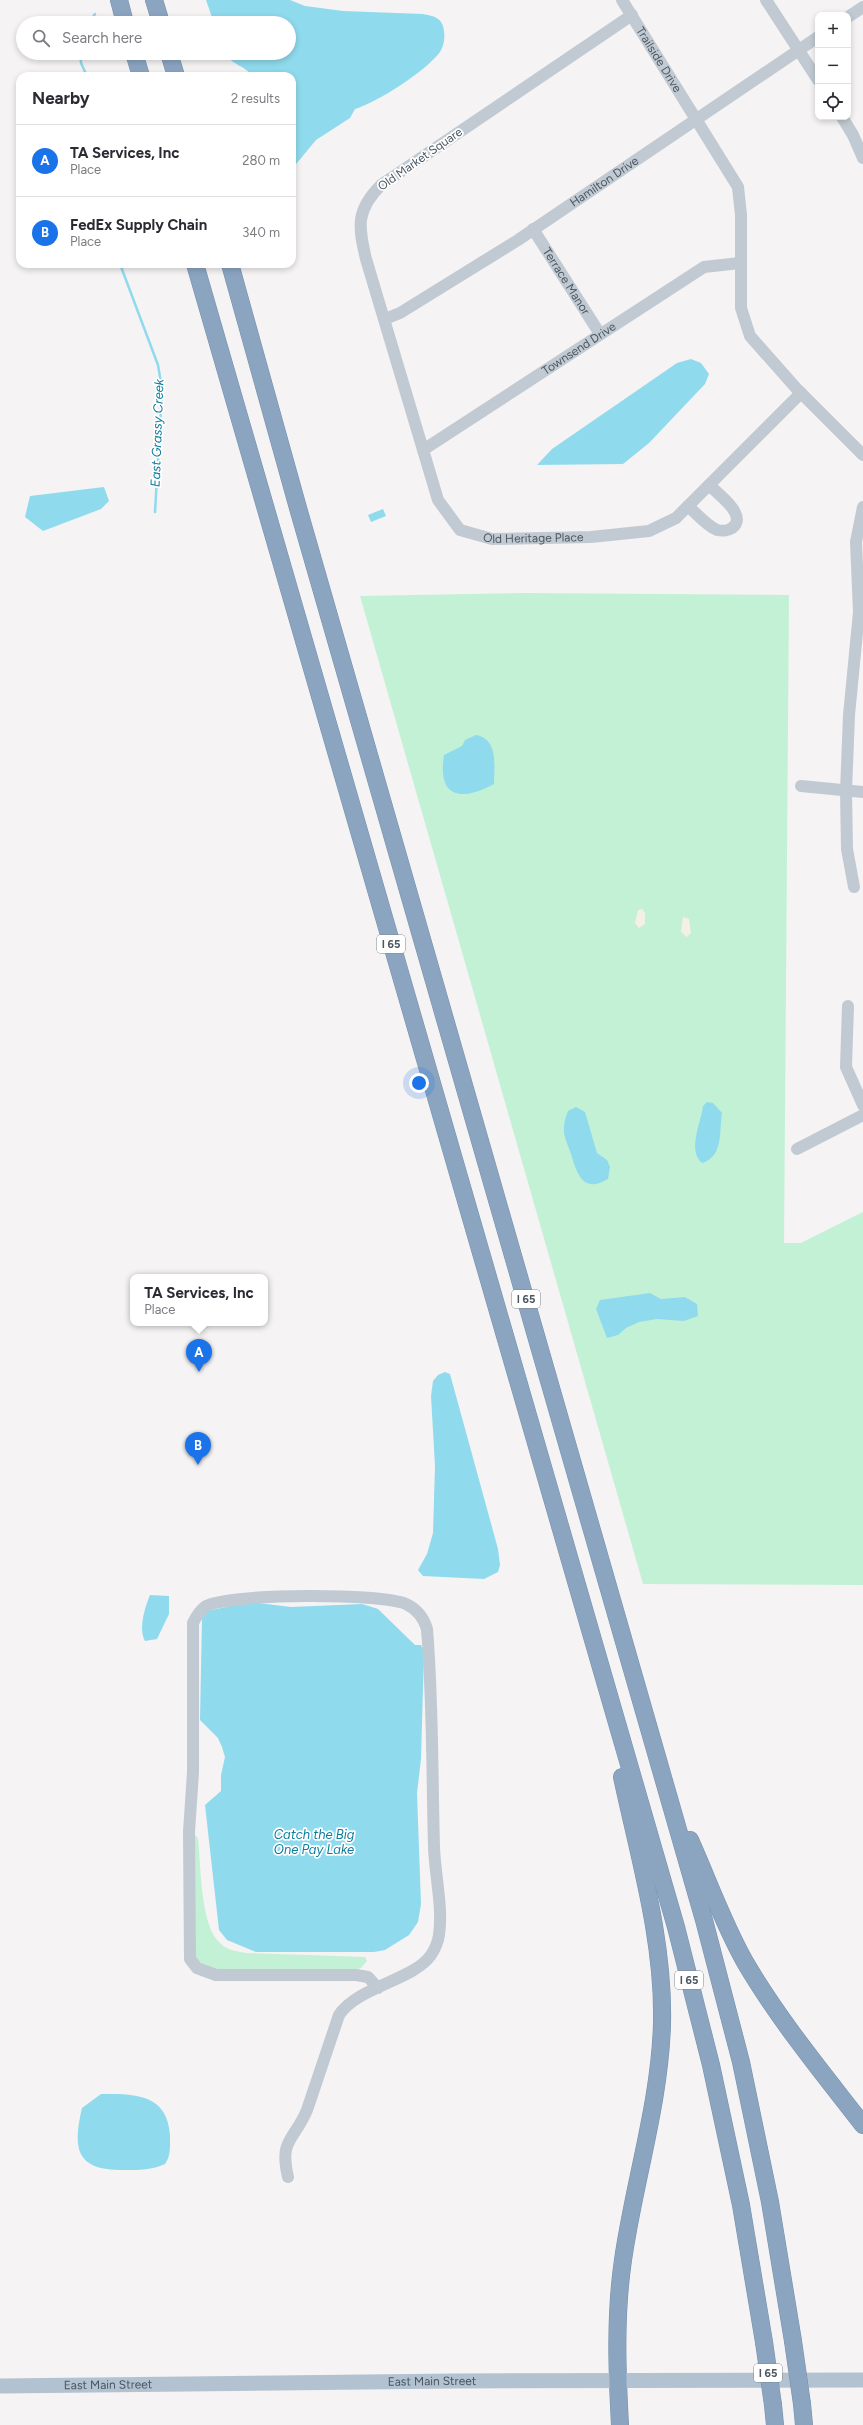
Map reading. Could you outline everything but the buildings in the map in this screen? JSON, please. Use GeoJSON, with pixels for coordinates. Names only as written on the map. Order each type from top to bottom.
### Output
{"type":"FeatureCollection","features":[{"type":"Feature","properties":{"kind":"highway"},"geometry":{"type":"LineString","coordinates":[[119,0],[123,16]]}},
{"type":"Feature","properties":{"kind":"highway"},"geometry":{"type":"LineString","coordinates":[[154,0],[159,16]]}},
{"type":"Feature","properties":{"kind":"highway"},"geometry":{"type":"LineString","coordinates":[[136,60],[140,72]]}},
{"type":"Feature","properties":{"kind":"highway"},"geometry":{"type":"LineString","coordinates":[[171,60],[175,72]]}},
{"type":"Feature","properties":{"kind":"highway","name":"I 65"},"geometry":{"type":"LineString","coordinates":[[196,268],[676,1927],[711,2065],[741,2206],[764,2342],[775,2425]]}},
{"type":"Feature","properties":{"kind":"highway","name":"I 65"},"geometry":{"type":"LineString","coordinates":[[231,268],[300,515],[704,1920],[741,2062],[770,2202],[793,2341],[804,2425]]}},
{"type":"Feature","properties":{"kind":"highway"},"geometry":{"type":"LineString","coordinates":[[589,1624],[649,1904],[658,1954],[661,1991],[660,2054],[623,2260],[619,2294],[618,2380],[620,2425]]}},
{"type":"Feature","properties":{"kind":"highway"},"geometry":{"type":"LineString","coordinates":[[663,1778],[724,1921],[745,1961],[774,2009],[863,2125]]}},
{"type":"Feature","properties":{"kind":"main road","name":"East Main Street"},"geometry":{"type":"LineString","coordinates":[[0,2386],[618,2380],[863,2380]]}},
{"type":"Feature","properties":{"kind":"street","name":"Trailside Drive"},"geometry":{"type":"LineString","coordinates":[[622,0],[738,187],[741,214],[741,308],[750,336],[801,393],[863,455]]}},
{"type":"Feature","properties":{"kind":"street"},"geometry":{"type":"LineString","coordinates":[[766,0],[815,76]]}},
{"type":"Feature","properties":{"kind":"street"},"geometry":{"type":"LineString","coordinates":[[851,15],[863,7]]}},
{"type":"Feature","properties":{"kind":"street","name":"Old Market Square"},"geometry":{"type":"LineString","coordinates":[[423,450],[360,234],[359,223],[363,207],[380,185],[632,15]]}},
{"type":"Feature","properties":{"kind":"street","name":"Hamilton Drive"},"geometry":{"type":"LineString","coordinates":[[385,319],[400,313],[533,229],[815,39]]}},
{"type":"Feature","properties":{"kind":"street"},"geometry":{"type":"LineString","coordinates":[[844,120],[853,135],[863,158]]}},
{"type":"Feature","properties":{"kind":"street","name":"Terrace Manor"},"geometry":{"type":"LineString","coordinates":[[533,229],[600,334]]}},
{"type":"Feature","properties":{"kind":"street","name":"Townsend Drive"},"geometry":{"type":"LineString","coordinates":[[423,450],[704,267],[740,263]]}},
{"type":"Feature","properties":{"kind":"street","name":"Old Heritage Place"},"geometry":{"type":"LineString","coordinates":[[423,450],[438,500],[460,530],[492,540],[591,537],[649,531],[676,518],[801,393]]}},
{"type":"Feature","properties":{"kind":"street"},"geometry":{"type":"LineString","coordinates":[[688,506],[715,529],[724,530],[733,528],[737,521],[737,516],[732,507],[709,485]]}},
{"type":"Feature","properties":{"kind":"street"},"geometry":{"type":"LineString","coordinates":[[854,887],[847,849],[846,791],[849,715],[859,612],[856,542],[863,506]]}},
{"type":"Feature","properties":{"kind":"street"},"geometry":{"type":"LineString","coordinates":[[801,786],[863,792]]}},
{"type":"Feature","properties":{"kind":"street"},"geometry":{"type":"LineString","coordinates":[[848,1006],[846,1067],[863,1105]]}},
{"type":"Feature","properties":{"kind":"street"},"geometry":{"type":"LineString","coordinates":[[797,1149],[863,1115]]}},
{"type":"Feature","properties":{"kind":"street"},"geometry":{"type":"LineString","coordinates":[[288,2177],[284,2158],[288,2140],[302,2122],[307,2110],[339,2015],[346,2005],[378,1988],[421,1964],[433,1951],[439,1934],[435,1870],[432,1694],[428,1629],[424,1620],[417,1611],[407,1604],[384,1599],[245,1597],[205,1606],[193,1623],[193,1772],[189,1832],[190,1959],[197,1968],[216,1976],[356,1975],[368,1977],[378,1988]]}},
{"type":"Feature","properties":{"kind":"green space"},"geometry":{"type":"Polygon","coordinates":[[[524,593],[789,595],[784,1243],[801,1243],[863,1212],[863,1585],[643,1584],[360,596],[524,593]]]}},
{"type":"Feature","properties":{"kind":"green space"},"geometry":{"type":"Polygon","coordinates":[[[195,1835],[198,1838],[202,1892],[208,1920],[212,1932],[218,1941],[224,1946],[231,1950],[246,1953],[365,1957],[367,1961],[361,1968],[348,1971],[216,1969],[196,1961],[193,1955],[193,1844],[195,1835]]]}},
{"type":"Feature","properties":{"kind":"sand"},"geometry":{"type":"Polygon","coordinates":[[[642,909],[645,913],[645,924],[639,928],[635,923],[638,910],[642,909]]]}},
{"type":"Feature","properties":{"kind":"sand"},"geometry":{"type":"Polygon","coordinates":[[[683,917],[689,919],[691,933],[687,937],[681,932],[683,917]]]}},
{"type":"Feature","properties":{"kind":"water"},"geometry":{"type":"Polygon","coordinates":[[[206,0],[290,0],[305,6],[343,11],[423,14],[440,20],[444,31],[444,42],[440,52],[424,68],[388,93],[355,109],[350,118],[316,140],[296,164],[296,72],[249,72],[231,60],[296,60],[296,16],[212,16],[206,0]]]}},
{"type":"Feature","properties":{"kind":"water"},"geometry":{"type":"Polygon","coordinates":[[[691,359],[701,363],[709,374],[705,384],[649,443],[623,464],[537,465],[552,449],[677,363],[691,359]]]}},
{"type":"Feature","properties":{"kind":"water"},"geometry":{"type":"Polygon","coordinates":[[[104,487],[109,501],[101,509],[43,531],[25,517],[30,496],[104,487]]]}},
{"type":"Feature","properties":{"kind":"water"},"geometry":{"type":"Polygon","coordinates":[[[383,509],[386,516],[371,522],[368,515],[383,509]]]}},
{"type":"Feature","properties":{"kind":"water"},"geometry":{"type":"Polygon","coordinates":[[[476,735],[489,742],[492,748],[494,755],[494,784],[482,790],[471,793],[462,794],[454,792],[448,788],[444,780],[444,755],[462,746],[465,740],[476,735]]]}},
{"type":"Feature","properties":{"kind":"water"},"geometry":{"type":"Polygon","coordinates":[[[707,1102],[713,1103],[722,1113],[717,1149],[709,1160],[702,1163],[698,1158],[695,1144],[703,1106],[707,1102]]]}},
{"type":"Feature","properties":{"kind":"water"},"geometry":{"type":"Polygon","coordinates":[[[576,1107],[585,1112],[597,1153],[607,1160],[610,1167],[608,1179],[599,1183],[587,1183],[582,1180],[576,1168],[564,1134],[564,1123],[568,1111],[576,1107]]]}},
{"type":"Feature","properties":{"kind":"water"},"geometry":{"type":"Polygon","coordinates":[[[650,1293],[661,1299],[685,1297],[697,1304],[698,1316],[684,1321],[657,1319],[639,1322],[626,1328],[618,1335],[607,1338],[596,1309],[600,1300],[650,1293]]]}},
{"type":"Feature","properties":{"kind":"water"},"geometry":{"type":"Polygon","coordinates":[[[445,1372],[450,1374],[498,1549],[500,1565],[498,1572],[484,1579],[423,1576],[418,1570],[427,1554],[433,1533],[435,1466],[431,1396],[433,1381],[438,1375],[445,1372]]]}},
{"type":"Feature","properties":{"kind":"water"},"geometry":{"type":"Polygon","coordinates":[[[150,1595],[169,1596],[169,1614],[157,1639],[145,1641],[142,1624],[144,1612],[150,1595]]]}},
{"type":"Feature","properties":{"kind":"water","name":"Catch the Big One Pay Lake"},"geometry":{"type":"Polygon","coordinates":[[[250,1602],[291,1607],[362,1604],[378,1609],[415,1645],[421,1645],[424,1652],[421,1759],[417,1793],[421,1904],[418,1922],[409,1935],[385,1950],[374,1952],[256,1952],[227,1940],[219,1930],[205,1805],[221,1791],[221,1775],[225,1757],[218,1738],[200,1720],[202,1618],[207,1611],[250,1602]]]}},
{"type":"Feature","properties":{"kind":"water"},"geometry":{"type":"Polygon","coordinates":[[[101,2094],[125,2094],[137,2096],[156,2104],[163,2111],[168,2121],[170,2135],[169,2154],[165,2164],[150,2169],[141,2170],[110,2169],[97,2167],[88,2162],[82,2156],[78,2136],[82,2108],[101,2094]]]}},
{"type":"Feature","properties":{"kind":"waterway","name":"East Grassy Creek"},"geometry":{"type":"LineString","coordinates":[[81,60],[85,72]]}},
{"type":"Feature","properties":{"kind":"waterway","name":"East Grassy Creek"},"geometry":{"type":"LineString","coordinates":[[122,268],[158,365],[162,389],[155,512]]}},
{"type":"Feature","properties":{"kind":"place","name":"TA Services, Inc"},"geometry":{"type":"Point","coordinates":[199,1372]}},
{"type":"Feature","properties":{"kind":"place","name":"FedEx Supply Chain"},"geometry":{"type":"Point","coordinates":[198,1465]}}]}
